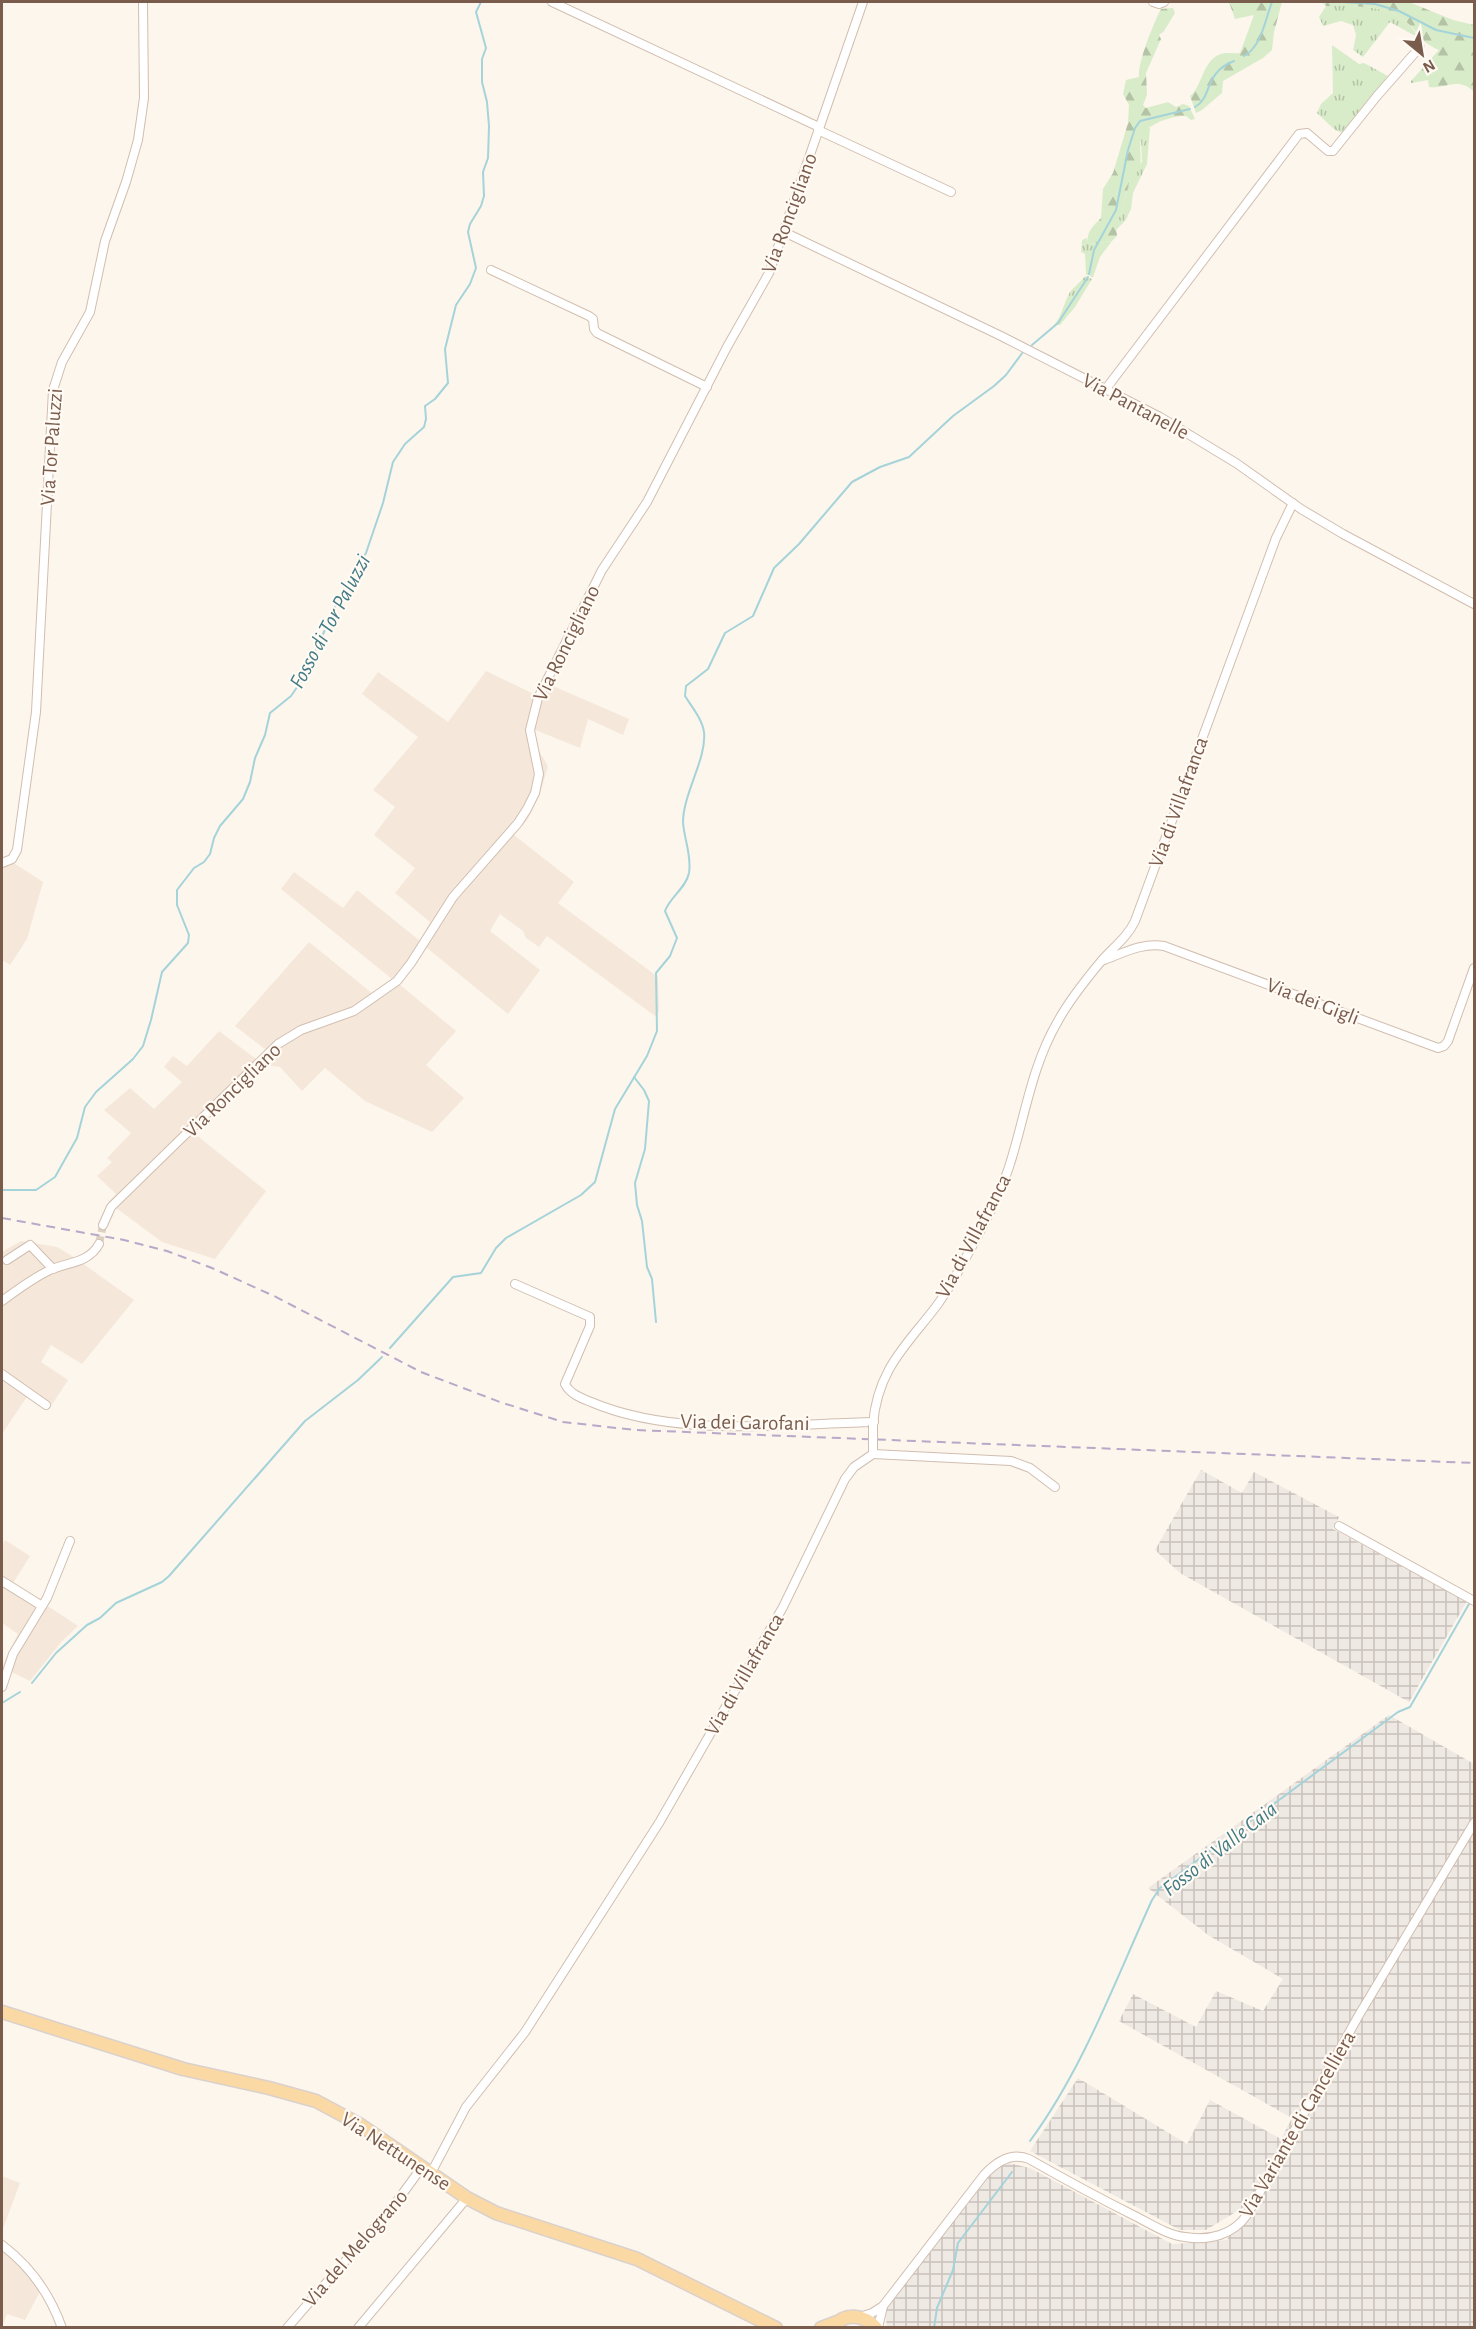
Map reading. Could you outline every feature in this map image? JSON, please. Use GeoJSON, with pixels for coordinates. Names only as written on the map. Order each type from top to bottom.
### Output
{"type":"FeatureCollection","features":[{"type":"Feature","properties":{"kind":"main road","name":"Via Nettunense"},"geometry":{"type":"LineString","coordinates":[[2,2012],[183,2069],[307,2098],[352,2120],[467,2198],[514,2220],[637,2259],[776,2328]]}},
{"type":"Feature","properties":{"kind":"main road"},"geometry":{"type":"LineString","coordinates":[[821,2328],[835,2325],[848,2317],[859,2317],[871,2322],[877,2328]]}},
{"type":"Feature","properties":{"kind":"street","name":"Via Tor Paluzzi"},"geometry":{"type":"LineString","coordinates":[[2,863],[12,859],[17,850],[34,730],[53,390],[62,362],[90,312],[105,241],[138,140],[144,92],[143,2]]}},
{"type":"Feature","properties":{"kind":"street"},"geometry":{"type":"LineString","coordinates":[[552,2],[951,192]]}},
{"type":"Feature","properties":{"kind":"street","name":"Via Roncigliano"},"geometry":{"type":"LineString","coordinates":[[103,1225],[110,1208],[278,1044],[301,1030],[354,1011],[397,981],[453,897],[522,817],[534,797],[538,779],[538,765],[530,730],[538,698],[602,570],[645,507],[766,278],[863,2]]}},
{"type":"Feature","properties":{"kind":"street"},"geometry":{"type":"LineString","coordinates":[[1153,2],[1159,4],[1164,2]]}},
{"type":"Feature","properties":{"kind":"street"},"geometry":{"type":"LineString","coordinates":[[1105,390],[1299,134],[1307,133],[1328,151],[1333,151],[1420,47]]}},
{"type":"Feature","properties":{"kind":"street","name":"Via Pantanelle"},"geometry":{"type":"LineString","coordinates":[[784,232],[1010,340],[1192,435],[1293,503],[1380,556],[1474,604]]}},
{"type":"Feature","properties":{"kind":"street"},"geometry":{"type":"LineString","coordinates":[[491,270],[589,316],[593,319],[597,333],[707,387]]}},
{"type":"Feature","properties":{"kind":"street","name":"Via di Villafranca"},"geometry":{"type":"LineString","coordinates":[[427,2170],[466,2108],[525,2032],[658,1823],[783,1607],[846,1476],[855,1466],[873,1454],[876,1397],[888,1369],[902,1348],[950,1286],[1002,1187],[1035,1071],[1048,1039],[1065,1010],[1102,960],[1126,936],[1137,918],[1276,538],[1293,503]]}},
{"type":"Feature","properties":{"kind":"street","name":"Via dei Gigli"},"geometry":{"type":"LineString","coordinates":[[1102,960],[1139,947],[1164,946],[1438,1048],[1444,1046],[1448,1041],[1474,968]]}},
{"type":"Feature","properties":{"kind":"street"},"geometry":{"type":"LineString","coordinates":[[2,1300],[53,1269],[92,1254],[99,1244]]}},
{"type":"Feature","properties":{"kind":"street"},"geometry":{"type":"LineString","coordinates":[[7,1260],[30,1245],[53,1269]]}},
{"type":"Feature","properties":{"kind":"street","name":"Via dei Garofani"},"geometry":{"type":"LineString","coordinates":[[515,1284],[590,1317],[590,1326],[564,1383],[575,1395],[609,1409],[635,1416],[709,1425],[874,1423]]}},
{"type":"Feature","properties":{"kind":"street"},"geometry":{"type":"LineString","coordinates":[[2,1374],[46,1405]]}},
{"type":"Feature","properties":{"kind":"street"},"geometry":{"type":"LineString","coordinates":[[873,1454],[1005,1460],[1025,1466],[1055,1487]]}},
{"type":"Feature","properties":{"kind":"street"},"geometry":{"type":"LineString","coordinates":[[1338,1526],[1474,1601]]}},
{"type":"Feature","properties":{"kind":"street"},"geometry":{"type":"LineString","coordinates":[[2,1687],[13,1654],[42,1606],[70,1541]]}},
{"type":"Feature","properties":{"kind":"street"},"geometry":{"type":"LineString","coordinates":[[2,1581],[42,1606]]}},
{"type":"Feature","properties":{"kind":"street","name":"Via Variante di Cancelliera"},"geometry":{"type":"LineString","coordinates":[[859,2317],[883,2306],[984,2175],[996,2163],[1012,2157],[1029,2159],[1174,2235],[1191,2238],[1212,2237],[1235,2228],[1247,2215],[1398,1948],[1474,1823]]}},
{"type":"Feature","properties":{"kind":"street","name":"Via del Melograno"},"geometry":{"type":"LineString","coordinates":[[286,2328],[427,2170]]}},
{"type":"Feature","properties":{"kind":"street"},"geometry":{"type":"LineString","coordinates":[[358,2328],[467,2198]]}},
{"type":"Feature","properties":{"kind":"street"},"geometry":{"type":"LineString","coordinates":[[2,2244],[40,2283],[52,2303],[62,2328]]}},
{"type":"Feature","properties":{"kind":"street","name":"Via Variante di Cancelliera"},"geometry":{"type":"LineString","coordinates":[[877,2328],[883,2306]]}},
{"type":"Feature","properties":{"kind":"shaded area"},"geometry":{"type":"Polygon","coordinates":[[[486,671],[536,695],[553,686],[629,719],[623,735],[588,719],[580,748],[533,729],[535,744],[548,766],[540,794],[528,819],[514,835],[574,882],[558,903],[658,977],[659,1011],[655,1016],[547,936],[539,947],[526,938],[523,931],[500,914],[490,931],[540,970],[508,1014],[427,948],[399,984],[456,1031],[426,1065],[464,1098],[432,1132],[365,1101],[325,1068],[302,1091],[280,1067],[264,1065],[194,1133],[266,1191],[215,1259],[162,1242],[108,1202],[116,1194],[97,1176],[112,1162],[107,1158],[131,1133],[104,1110],[130,1088],[154,1109],[182,1082],[164,1067],[173,1056],[187,1066],[219,1031],[256,1059],[266,1050],[235,1026],[309,942],[373,994],[392,979],[281,889],[294,872],[343,908],[357,890],[420,941],[430,922],[395,893],[415,868],[374,835],[395,807],[373,790],[418,737],[362,694],[378,672],[448,722],[486,671]]]}},
{"type":"Feature","properties":{"kind":"shaded area"},"geometry":{"type":"Polygon","coordinates":[[[2,858],[6,858],[43,882],[27,939],[10,965],[2,960],[2,858]]]}},
{"type":"Feature","properties":{"kind":"shaded area"},"geometry":{"type":"Polygon","coordinates":[[[21,1241],[57,1247],[134,1300],[82,1364],[51,1345],[41,1362],[68,1380],[49,1409],[28,1395],[2,1434],[2,1252],[21,1241]]]}},
{"type":"Feature","properties":{"kind":"shaded area"},"geometry":{"type":"Polygon","coordinates":[[[1201,1470],[1242,1493],[1254,1472],[1339,1517],[1333,1529],[1467,1601],[1409,1702],[1180,1573],[1155,1550],[1201,1470]]]}},
{"type":"Feature","properties":{"kind":"shaded area"},"geometry":{"type":"Polygon","coordinates":[[[5,1540],[30,1556],[13,1583],[78,1626],[62,1641],[30,1681],[3,1668],[18,1634],[2,1623],[2,1545],[5,1540]]]}},
{"type":"Feature","properties":{"kind":"shaded area"},"geometry":{"type":"Polygon","coordinates":[[[1389,1715],[1474,1764],[1474,2327],[887,2328],[885,2310],[985,2176],[994,2167],[1009,2163],[1030,2168],[1172,2244],[1227,2240],[1244,2207],[1206,2230],[1180,2230],[1030,2151],[1078,2078],[1187,2144],[1210,2100],[1281,2139],[1292,2118],[1119,2021],[1133,1994],[1196,2027],[1216,1991],[1263,2011],[1283,1979],[1208,1935],[1148,1888],[1389,1715]]]}},
{"type":"Feature","properties":{"kind":"shaded area"},"geometry":{"type":"Polygon","coordinates":[[[2,2176],[20,2183],[2,2231],[2,2176]]]}},
{"type":"Feature","properties":{"kind":"shaded area"},"geometry":{"type":"Polygon","coordinates":[[[2,2239],[45,2282],[25,2320],[7,2314],[2,2327],[2,2239]]]}},
{"type":"Feature","properties":{"kind":"green space"},"geometry":{"type":"Polygon","coordinates":[[[1229,2],[1282,2],[1272,50],[1263,58],[1223,81],[1222,93],[1196,113],[1190,96],[1198,86],[1206,67],[1221,54],[1240,53],[1254,15],[1235,19],[1229,2]]]}},
{"type":"Feature","properties":{"kind":"green space"},"geometry":{"type":"Polygon","coordinates":[[[1322,2],[1409,2],[1453,20],[1474,25],[1474,92],[1458,84],[1429,87],[1428,80],[1411,83],[1439,50],[1426,43],[1409,24],[1396,15],[1366,7],[1326,6],[1322,2]]]}},
{"type":"Feature","properties":{"kind":"green space"},"geometry":{"type":"Polygon","coordinates":[[[1326,6],[1366,7],[1386,11],[1406,22],[1419,38],[1390,22],[1363,57],[1353,50],[1356,35],[1353,25],[1341,21],[1323,26],[1319,17],[1326,6]]]}},
{"type":"Feature","properties":{"kind":"green space"},"geometry":{"type":"Polygon","coordinates":[[[1173,8],[1175,13],[1159,35],[1161,39],[1146,73],[1147,95],[1143,105],[1146,108],[1168,102],[1176,107],[1183,104],[1189,106],[1195,119],[1191,120],[1186,116],[1174,117],[1147,129],[1140,143],[1140,169],[1130,179],[1116,225],[1117,236],[1112,241],[1091,244],[1088,242],[1088,235],[1101,218],[1103,189],[1113,173],[1128,123],[1129,105],[1123,94],[1126,80],[1139,77],[1143,53],[1161,9],[1173,8]]]}},
{"type":"Feature","properties":{"kind":"green space"},"geometry":{"type":"Polygon","coordinates":[[[1332,45],[1359,64],[1364,63],[1388,76],[1343,133],[1335,130],[1317,113],[1321,104],[1333,93],[1332,45]]]}},
{"type":"Feature","properties":{"kind":"green space"},"geometry":{"type":"Polygon","coordinates":[[[1150,128],[1147,164],[1133,193],[1131,209],[1125,221],[1116,230],[1115,225],[1122,211],[1130,179],[1142,162],[1141,137],[1145,129],[1150,128]]]}},
{"type":"Feature","properties":{"kind":"green space"},"geometry":{"type":"Polygon","coordinates":[[[1087,238],[1091,244],[1112,241],[1100,257],[1093,277],[1086,274],[1085,254],[1081,252],[1082,240],[1087,238]]]}},
{"type":"Feature","properties":{"kind":"green space"},"geometry":{"type":"Polygon","coordinates":[[[1085,276],[1092,279],[1075,307],[1060,325],[1054,325],[1070,292],[1085,276]]]}},
{"type":"Feature","properties":{"kind":"waterway","name":"Fosso di Tor Paluzzi"},"geometry":{"type":"LineString","coordinates":[[2,1190],[36,1190],[55,1177],[77,1138],[85,1107],[96,1092],[133,1059],[143,1046],[162,972],[188,943],[189,935],[177,905],[177,890],[194,868],[204,862],[210,854],[220,826],[243,799],[250,782],[255,758],[265,735],[270,713],[291,696],[304,677],[343,589],[366,553],[383,503],[393,462],[405,444],[424,427],[425,406],[435,399],[448,383],[445,349],[456,305],[470,284],[476,268],[468,232],[484,196],[483,172],[488,158],[489,126],[482,82],[482,59],[486,48],[476,12],[481,2]]}},
{"type":"Feature","properties":{"kind":"waterway"},"geometry":{"type":"LineString","coordinates":[[1244,56],[1250,52],[1259,39],[1272,2]]}},
{"type":"Feature","properties":{"kind":"waterway"},"geometry":{"type":"LineString","coordinates":[[1343,2],[1375,4],[1399,11],[1436,30],[1474,38]]}},
{"type":"Feature","properties":{"kind":"waterway"},"geometry":{"type":"LineString","coordinates":[[1195,107],[1201,103],[1217,72],[1234,61]]}},
{"type":"Feature","properties":{"kind":"waterway"},"geometry":{"type":"LineString","coordinates":[[1089,274],[1094,250],[1116,210],[1128,150],[1135,128],[1140,121],[1190,109]]}},
{"type":"Feature","properties":{"kind":"waterway"},"geometry":{"type":"LineString","coordinates":[[1032,345],[1058,323],[1088,277]]}},
{"type":"Feature","properties":{"kind":"waterway"},"geometry":{"type":"LineString","coordinates":[[390,1348],[453,1277],[481,1273],[496,1248],[506,1238],[581,1195],[595,1182],[615,1109],[647,1056],[657,1031],[656,973],[670,956],[677,938],[665,911],[685,883],[689,873],[683,822],[684,811],[702,753],[704,732],[699,718],[685,696],[686,686],[708,669],[725,633],[753,616],[774,568],[799,544],[852,482],[880,467],[909,457],[953,416],[1006,375],[1023,352]]}},
{"type":"Feature","properties":{"kind":"waterway"},"geometry":{"type":"LineString","coordinates":[[634,1077],[649,1101],[645,1149],[635,1183],[647,1267],[652,1279],[656,1322]]}},
{"type":"Feature","properties":{"kind":"waterway"},"geometry":{"type":"LineString","coordinates":[[32,1683],[56,1653],[87,1625],[100,1618],[116,1603],[162,1582],[169,1576],[305,1421],[358,1380],[382,1357]]}},
{"type":"Feature","properties":{"kind":"waterway","name":"Fosso di Valle Caia"},"geometry":{"type":"LineString","coordinates":[[1030,2141],[1049,2113],[1082,2054],[1152,1900],[1160,1888],[1398,1712],[1410,1707],[1469,1604]]}},
{"type":"Feature","properties":{"kind":"waterway"},"geometry":{"type":"LineString","coordinates":[[2,1703],[20,1692]]}},
{"type":"Feature","properties":{"kind":"waterway"},"geometry":{"type":"LineString","coordinates":[[934,2328],[937,2308],[953,2270],[958,2243],[1012,2172]]}},
{"type":"Feature","properties":{"kind":"tunnel"},"geometry":{"type":"LineString","coordinates":[[99,1244],[103,1225]]}},
{"type":"Feature","properties":{"kind":"railway"},"geometry":{"type":"LineString","coordinates":[[2,1218],[124,1240],[167,1251],[274,1296],[421,1372],[500,1402],[563,1422],[635,1430],[1474,1463]]}}]}
